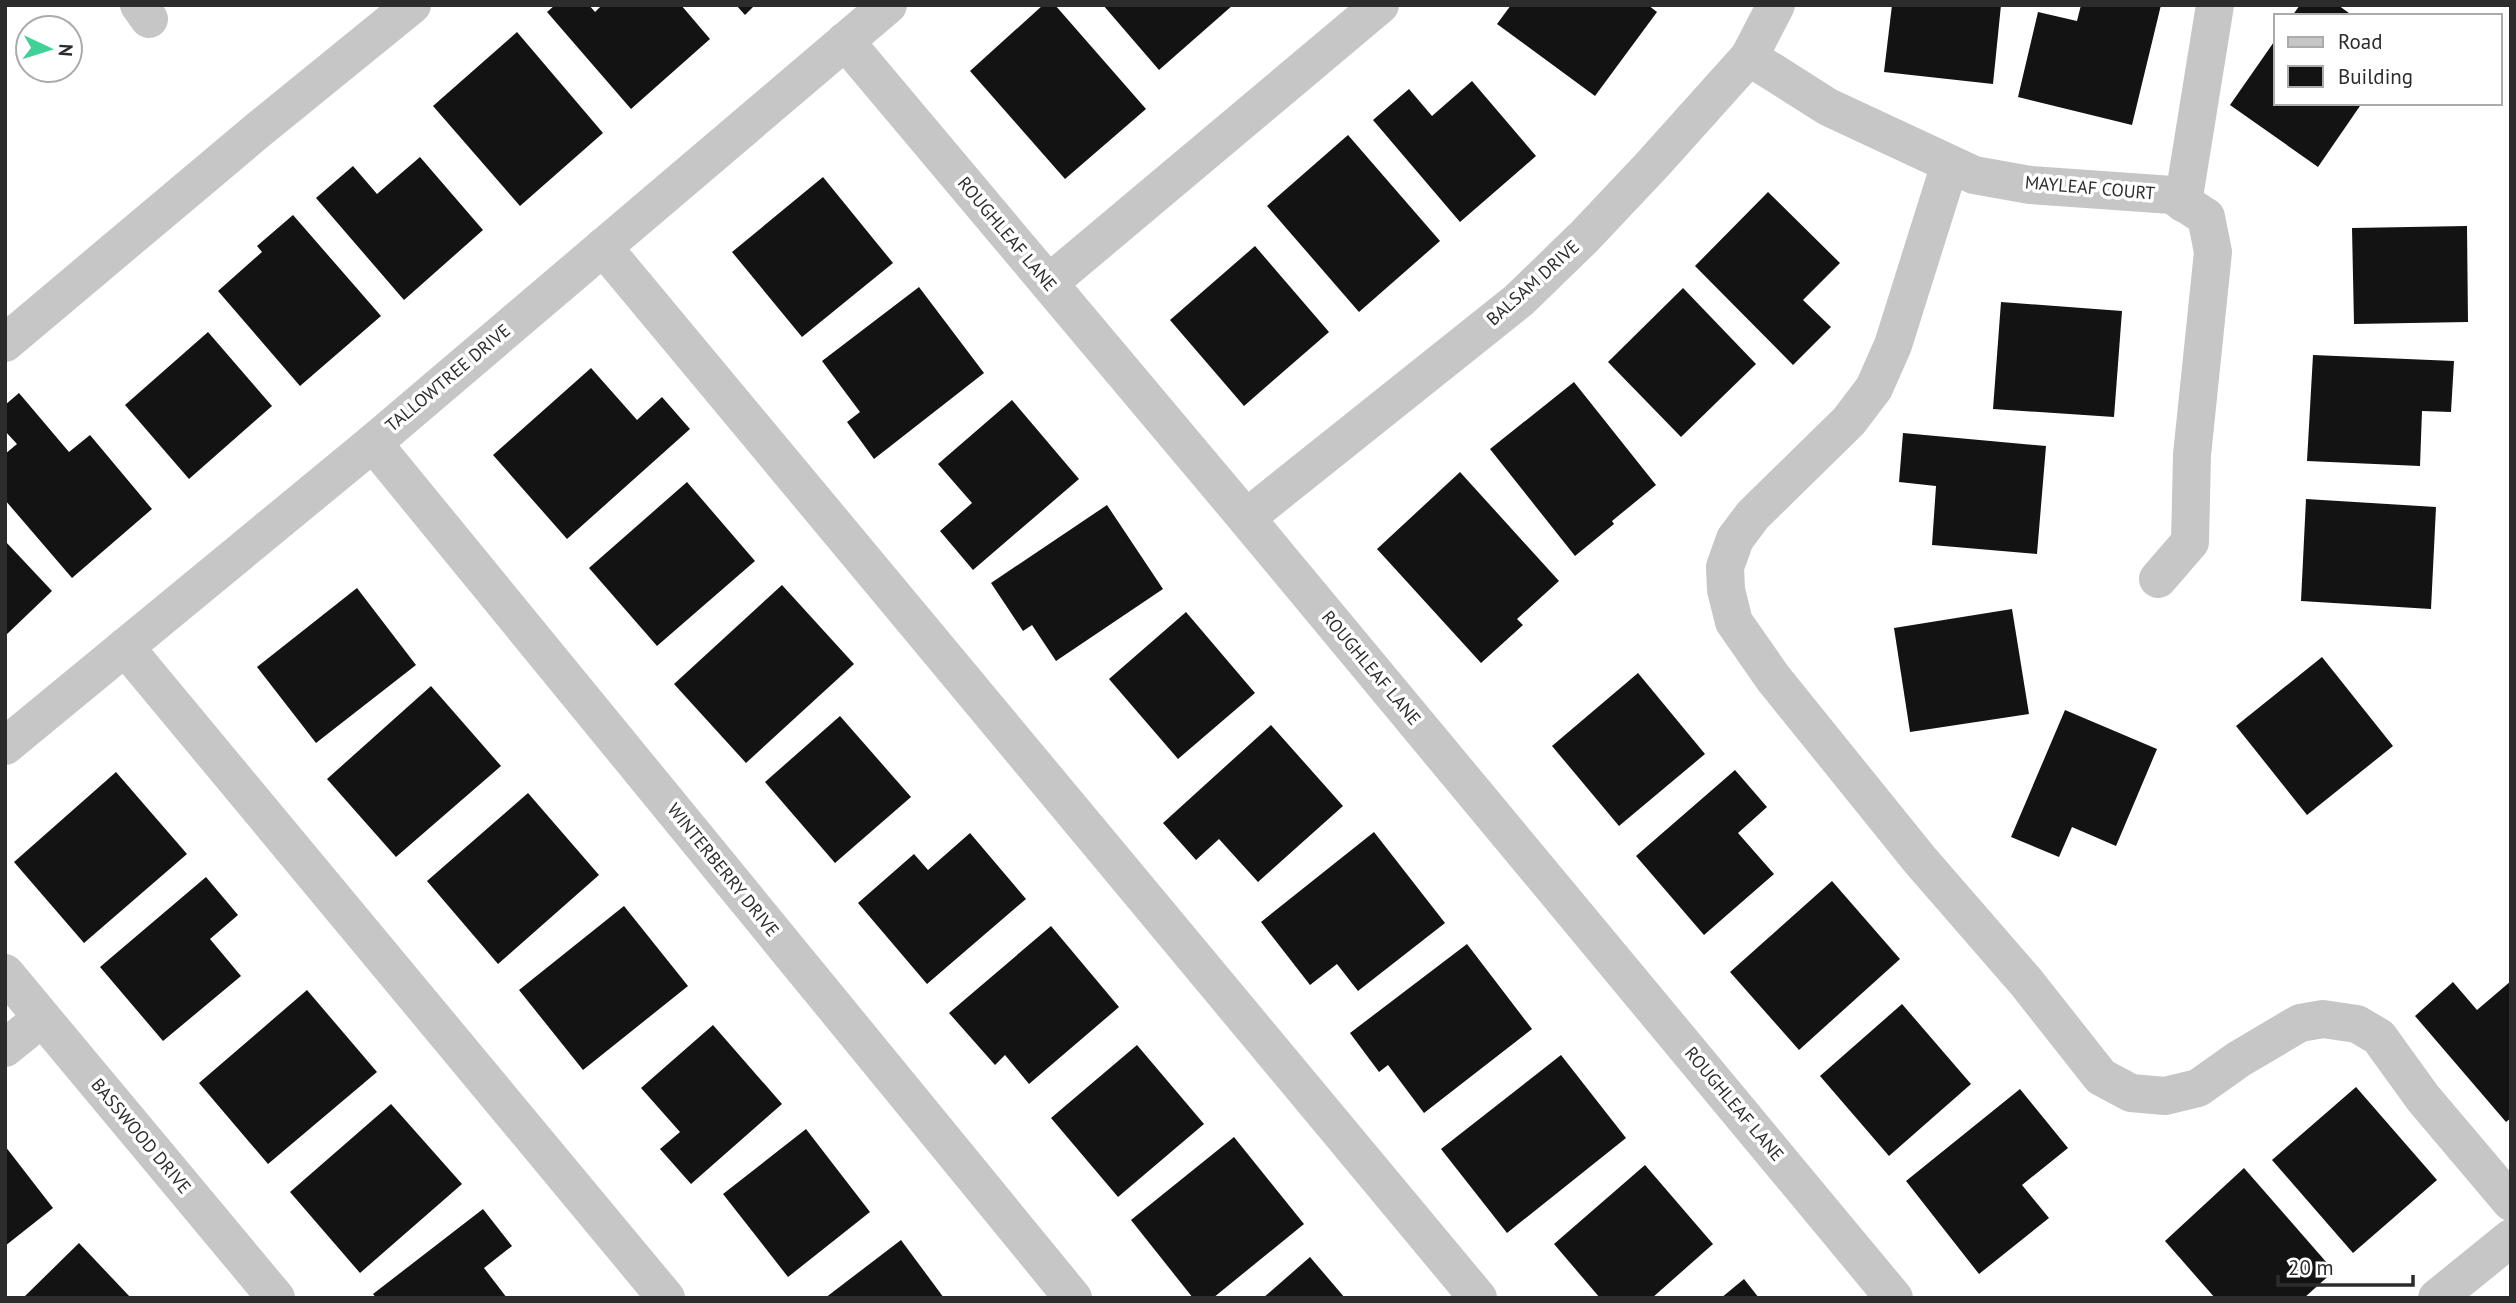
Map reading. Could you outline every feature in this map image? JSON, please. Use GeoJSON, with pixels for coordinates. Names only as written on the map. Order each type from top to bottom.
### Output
{"type":"FeatureCollection","features":[{"type":"Feature","properties":{"kind":"street"},"geometry":{"type":"LineString","coordinates":[[5,343],[412,5]]}},
{"type":"Feature","properties":{"kind":"street","name":"TALLOWTREE DRIVE"},"geometry":{"type":"LineString","coordinates":[[5,747],[373,443],[888,5]]}},
{"type":"Feature","properties":{"kind":"street"},"geometry":{"type":"LineString","coordinates":[[1049,283],[1380,5]]}},
{"type":"Feature","properties":{"kind":"street","name":"BALSAM DRIVE"},"geometry":{"type":"LineString","coordinates":[[1246,517],[1519,300],[1644,174],[1749,57],[1776,5]]}},
{"type":"Feature","properties":{"kind":"street"},"geometry":{"type":"LineString","coordinates":[[2183,203],[2216,5]]}},
{"type":"Feature","properties":{"kind":"street","name":"ROUGHLEAF LANE"},"geometry":{"type":"LineString","coordinates":[[845,41],[1246,517],[1894,1298]]}},
{"type":"Feature","properties":{"kind":"street","name":"MAYLEAF COURT"},"geometry":{"type":"LineString","coordinates":[[1749,57],[1828,107],[1974,175],[2030,185],[2172,195],[2206,217],[2213,252],[2193,455],[2190,542],[2158,579]]}},
{"type":"Feature","properties":{"kind":"street"},"geometry":{"type":"LineString","coordinates":[[1950,164],[1893,345],[1874,388],[1849,421],[1753,515],[1735,539],[1725,567],[1726,590],[1734,622],[1773,678],[1920,860],[2026,982],[2101,1077],[2132,1093],[2165,1096],[2199,1088],[2239,1059],[2300,1023],[2323,1019],[2357,1024],[2379,1037],[2423,1098],[2511,1202]]}},
{"type":"Feature","properties":{"kind":"street"},"geometry":{"type":"LineString","coordinates":[[603,247],[1478,1298]]}},
{"type":"Feature","properties":{"kind":"street","name":"WINTERBERRY DRIVE"},"geometry":{"type":"LineString","coordinates":[[373,443],[1073,1298]]}},
{"type":"Feature","properties":{"kind":"street"},"geometry":{"type":"LineString","coordinates":[[125,647],[666,1298]]}},
{"type":"Feature","properties":{"kind":"street","name":"BASSWOOD DRIVE"},"geometry":{"type":"LineString","coordinates":[[5,973],[276,1298]]}},
{"type":"Feature","properties":{"kind":"street"},"geometry":{"type":"LineString","coordinates":[[5,1048],[43,1018]]}},
{"type":"Feature","properties":{"kind":"street"},"geometry":{"type":"LineString","coordinates":[[2437,1298],[2511,1238]]}},
{"type":"Feature","properties":{"kind":"building"},"geometry":{"type":"Polygon","coordinates":[[[555,5],[589,5],[595,12],[602,5],[681,5],[710,39],[631,109],[547,12],[555,5]]]}},
{"type":"Feature","properties":{"kind":"building"},"geometry":{"type":"Polygon","coordinates":[[[736,5],[755,5],[745,15],[736,5]]]}},
{"type":"Feature","properties":{"kind":"building"},"geometry":{"type":"Polygon","coordinates":[[[1043,5],[1055,5],[1146,109],[1065,179],[970,71],[1043,5]]]}},
{"type":"Feature","properties":{"kind":"building"},"geometry":{"type":"Polygon","coordinates":[[[1103,5],[1233,5],[1159,70],[1103,5]]]}},
{"type":"Feature","properties":{"kind":"building"},"geometry":{"type":"Polygon","coordinates":[[[1511,5],[1648,5],[1657,12],[1595,96],[1497,24],[1511,5]]]}},
{"type":"Feature","properties":{"kind":"building"},"geometry":{"type":"Polygon","coordinates":[[[1892,5],[2001,5],[1993,84],[1884,72],[1892,5]]]}},
{"type":"Feature","properties":{"kind":"building"},"geometry":{"type":"Polygon","coordinates":[[[2081,5],[2161,5],[2132,125],[2018,97],[2038,12],[2077,21],[2081,5]]]}},
{"type":"Feature","properties":{"kind":"building"},"geometry":{"type":"Polygon","coordinates":[[[2300,5],[2338,5],[2350,14],[2293,14],[2300,5]]]}},
{"type":"Feature","properties":{"kind":"building"},"geometry":{"type":"Polygon","coordinates":[[[517,32],[603,133],[520,206],[433,106],[517,32]]]}},
{"type":"Feature","properties":{"kind":"building"},"geometry":{"type":"Polygon","coordinates":[[[2274,42],[2274,105],[2361,105],[2318,167],[2230,105],[2274,42]]]}},
{"type":"Feature","properties":{"kind":"building"},"geometry":{"type":"Polygon","coordinates":[[[1472,81],[1536,156],[1460,222],[1373,120],[1409,89],[1432,116],[1472,81]]]}},
{"type":"Feature","properties":{"kind":"building"},"geometry":{"type":"Polygon","coordinates":[[[1348,135],[1440,241],[1359,312],[1267,206],[1348,135]]]}},
{"type":"Feature","properties":{"kind":"building"},"geometry":{"type":"Polygon","coordinates":[[[420,157],[483,230],[404,300],[316,198],[353,166],[377,194],[420,157]]]}},
{"type":"Feature","properties":{"kind":"building"},"geometry":{"type":"Polygon","coordinates":[[[823,177],[893,263],[802,337],[732,252],[823,177]]]}},
{"type":"Feature","properties":{"kind":"building"},"geometry":{"type":"Polygon","coordinates":[[[1768,192],[1840,263],[1803,300],[1831,327],[1793,365],[1695,266],[1768,192]]]}},
{"type":"Feature","properties":{"kind":"building"},"geometry":{"type":"Polygon","coordinates":[[[293,215],[381,316],[300,386],[218,291],[262,252],[257,246],[293,215]]]}},
{"type":"Feature","properties":{"kind":"building"},"geometry":{"type":"Polygon","coordinates":[[[2467,226],[2468,322],[2354,324],[2352,228],[2467,226]]]}},
{"type":"Feature","properties":{"kind":"building"},"geometry":{"type":"Polygon","coordinates":[[[1255,246],[1329,332],[1244,406],[1170,320],[1255,246]]]}},
{"type":"Feature","properties":{"kind":"building"},"geometry":{"type":"Polygon","coordinates":[[[919,287],[984,373],[874,459],[847,422],[860,412],[822,361],[919,287]]]}},
{"type":"Feature","properties":{"kind":"building"},"geometry":{"type":"Polygon","coordinates":[[[1683,288],[1756,364],[1681,437],[1608,362],[1683,288]]]}},
{"type":"Feature","properties":{"kind":"building"},"geometry":{"type":"Polygon","coordinates":[[[2001,302],[2122,311],[2114,417],[1993,409],[2001,302]]]}},
{"type":"Feature","properties":{"kind":"building"},"geometry":{"type":"Polygon","coordinates":[[[208,332],[272,406],[189,479],[125,405],[208,332]]]}},
{"type":"Feature","properties":{"kind":"building"},"geometry":{"type":"Polygon","coordinates":[[[2313,355],[2454,361],[2451,412],[2422,411],[2420,466],[2307,461],[2313,355]]]}},
{"type":"Feature","properties":{"kind":"building"},"geometry":{"type":"Polygon","coordinates":[[[591,368],[637,420],[662,397],[690,429],[567,539],[493,455],[591,368]]]}},
{"type":"Feature","properties":{"kind":"building"},"geometry":{"type":"Polygon","coordinates":[[[1574,382],[1656,485],[1575,556],[1490,449],[1574,382]]]}},
{"type":"Feature","properties":{"kind":"building"},"geometry":{"type":"Polygon","coordinates":[[[19,393],[69,452],[90,435],[152,509],[72,578],[5,500],[5,454],[17,444],[5,431],[5,405],[19,393]]]}},
{"type":"Feature","properties":{"kind":"building"},"geometry":{"type":"Polygon","coordinates":[[[1012,400],[1079,479],[973,570],[940,531],[972,503],[938,464],[1012,400]]]}},
{"type":"Feature","properties":{"kind":"building"},"geometry":{"type":"Polygon","coordinates":[[[1903,433],[2046,446],[2037,554],[1932,545],[1936,486],[1899,482],[1903,433]]]}},
{"type":"Feature","properties":{"kind":"building"},"geometry":{"type":"Polygon","coordinates":[[[1460,472],[1559,581],[1517,619],[1523,625],[1481,663],[1377,549],[1460,472]]]}},
{"type":"Feature","properties":{"kind":"building"},"geometry":{"type":"Polygon","coordinates":[[[687,482],[755,561],[657,646],[589,568],[687,482]]]}},
{"type":"Feature","properties":{"kind":"building"},"geometry":{"type":"Polygon","coordinates":[[[2306,499],[2436,507],[2431,609],[2301,601],[2306,499]]]}},
{"type":"Feature","properties":{"kind":"building"},"geometry":{"type":"Polygon","coordinates":[[[1107,505],[1163,589],[1056,661],[1032,625],[1023,631],[991,583],[1107,505]]]}},
{"type":"Feature","properties":{"kind":"building"},"geometry":{"type":"Polygon","coordinates":[[[5,541],[52,591],[5,636],[5,541]]]}},
{"type":"Feature","properties":{"kind":"building"},"geometry":{"type":"Polygon","coordinates":[[[782,585],[854,664],[746,763],[674,684],[782,585]]]}},
{"type":"Feature","properties":{"kind":"building"},"geometry":{"type":"Polygon","coordinates":[[[357,588],[416,665],[316,743],[257,667],[357,588]]]}},
{"type":"Feature","properties":{"kind":"building"},"geometry":{"type":"Polygon","coordinates":[[[2012,609],[2029,714],[1910,732],[1894,628],[2012,609]]]}},
{"type":"Feature","properties":{"kind":"building"},"geometry":{"type":"Polygon","coordinates":[[[1186,612],[1255,693],[1178,759],[1109,679],[1186,612]]]}},
{"type":"Feature","properties":{"kind":"building"},"geometry":{"type":"Polygon","coordinates":[[[2322,657],[2393,746],[2307,815],[2236,726],[2322,657]]]}},
{"type":"Feature","properties":{"kind":"building"},"geometry":{"type":"Polygon","coordinates":[[[1638,673],[1705,754],[1619,826],[1552,746],[1638,673]]]}},
{"type":"Feature","properties":{"kind":"building"},"geometry":{"type":"Polygon","coordinates":[[[431,686],[501,766],[396,857],[327,779],[431,686]]]}},
{"type":"Feature","properties":{"kind":"building"},"geometry":{"type":"Polygon","coordinates":[[[2065,710],[2157,749],[2116,846],[2072,827],[2059,857],[2011,837],[2065,710]]]}},
{"type":"Feature","properties":{"kind":"building"},"geometry":{"type":"Polygon","coordinates":[[[840,716],[911,797],[835,863],[765,782],[840,716]]]}},
{"type":"Feature","properties":{"kind":"building"},"geometry":{"type":"Polygon","coordinates":[[[1271,725],[1343,806],[1258,882],[1219,839],[1196,860],[1163,823],[1271,725]]]}},
{"type":"Feature","properties":{"kind":"building"},"geometry":{"type":"Polygon","coordinates":[[[1735,770],[1767,807],[1738,833],[1774,874],[1704,935],[1636,856],[1735,770]]]}},
{"type":"Feature","properties":{"kind":"building"},"geometry":{"type":"Polygon","coordinates":[[[116,772],[187,854],[84,943],[14,862],[116,772]]]}},
{"type":"Feature","properties":{"kind":"building"},"geometry":{"type":"Polygon","coordinates":[[[528,793],[599,875],[498,964],[427,881],[528,793]]]}},
{"type":"Feature","properties":{"kind":"building"},"geometry":{"type":"Polygon","coordinates":[[[1374,832],[1445,923],[1358,991],[1337,964],[1310,985],[1261,922],[1374,832]]]}},
{"type":"Feature","properties":{"kind":"building"},"geometry":{"type":"Polygon","coordinates":[[[970,833],[1026,899],[927,984],[858,903],[914,854],[928,870],[970,833]]]}},
{"type":"Feature","properties":{"kind":"building"},"geometry":{"type":"Polygon","coordinates":[[[206,877],[238,915],[210,939],[241,976],[163,1041],[100,967],[206,877]]]}},
{"type":"Feature","properties":{"kind":"building"},"geometry":{"type":"Polygon","coordinates":[[[1832,881],[1900,959],[1799,1050],[1730,972],[1832,881]]]}},
{"type":"Feature","properties":{"kind":"building"},"geometry":{"type":"Polygon","coordinates":[[[624,906],[688,986],[583,1070],[519,990],[624,906]]]}},
{"type":"Feature","properties":{"kind":"building"},"geometry":{"type":"Polygon","coordinates":[[[1051,926],[1119,1007],[1029,1084],[1005,1055],[995,1065],[949,1013],[1051,926]]]}},
{"type":"Feature","properties":{"kind":"building"},"geometry":{"type":"Polygon","coordinates":[[[1467,944],[1532,1029],[1424,1113],[1388,1065],[1379,1072],[1350,1033],[1467,944]]]}},
{"type":"Feature","properties":{"kind":"building"},"geometry":{"type":"Polygon","coordinates":[[[2511,981],[2511,1118],[2506,1122],[2415,1016],[2453,982],[2477,1010],[2511,981]]]}},
{"type":"Feature","properties":{"kind":"building"},"geometry":{"type":"Polygon","coordinates":[[[307,990],[377,1072],[268,1164],[199,1083],[307,990]]]}},
{"type":"Feature","properties":{"kind":"building"},"geometry":{"type":"Polygon","coordinates":[[[1902,1004],[1971,1084],[1889,1156],[1820,1076],[1902,1004]]]}},
{"type":"Feature","properties":{"kind":"building"},"geometry":{"type":"Polygon","coordinates":[[[713,1025],[782,1104],[691,1184],[660,1149],[680,1132],[641,1088],[713,1025]]]}},
{"type":"Feature","properties":{"kind":"building"},"geometry":{"type":"Polygon","coordinates":[[[1137,1045],[1204,1124],[1118,1197],[1051,1118],[1137,1045]]]}},
{"type":"Feature","properties":{"kind":"building"},"geometry":{"type":"Polygon","coordinates":[[[1561,1055],[1626,1138],[1507,1233],[1441,1149],[1561,1055]]]}},
{"type":"Feature","properties":{"kind":"building"},"geometry":{"type":"Polygon","coordinates":[[[2356,1087],[2437,1180],[2353,1253],[2272,1160],[2356,1087]]]}},
{"type":"Feature","properties":{"kind":"building"},"geometry":{"type":"Polygon","coordinates":[[[2020,1089],[2068,1148],[2022,1185],[2049,1218],[1979,1274],[1906,1181],[2020,1089]]]}},
{"type":"Feature","properties":{"kind":"building"},"geometry":{"type":"Polygon","coordinates":[[[391,1104],[462,1184],[360,1273],[290,1192],[391,1104]]]}},
{"type":"Feature","properties":{"kind":"building"},"geometry":{"type":"Polygon","coordinates":[[[806,1129],[870,1212],[788,1277],[723,1194],[806,1129]]]}},
{"type":"Feature","properties":{"kind":"building"},"geometry":{"type":"Polygon","coordinates":[[[1234,1137],[1304,1224],[1213,1298],[1193,1298],[1131,1220],[1234,1137]]]}},
{"type":"Feature","properties":{"kind":"building"},"geometry":{"type":"Polygon","coordinates":[[[5,1146],[53,1208],[5,1246],[5,1146]]]}},
{"type":"Feature","properties":{"kind":"building"},"geometry":{"type":"Polygon","coordinates":[[[1645,1165],[1713,1244],[1652,1298],[1600,1298],[1554,1244],[1645,1165]]]}},
{"type":"Feature","properties":{"kind":"building"},"geometry":{"type":"Polygon","coordinates":[[[2244,1168],[2334,1271],[2304,1298],[2215,1298],[2165,1241],[2244,1168]]]}},
{"type":"Feature","properties":{"kind":"building"},"geometry":{"type":"Polygon","coordinates":[[[483,1209],[512,1246],[484,1268],[507,1298],[376,1298],[373,1294],[483,1209]]]}},
{"type":"Feature","properties":{"kind":"building"},"geometry":{"type":"Polygon","coordinates":[[[901,1240],[944,1298],[825,1298],[901,1240]]]}},
{"type":"Feature","properties":{"kind":"building"},"geometry":{"type":"Polygon","coordinates":[[[79,1243],[131,1298],[23,1298],[79,1243]]]}},
{"type":"Feature","properties":{"kind":"building"},"geometry":{"type":"Polygon","coordinates":[[[1310,1257],[1345,1298],[1263,1298],[1310,1257]]]}},
{"type":"Feature","properties":{"kind":"building"},"geometry":{"type":"Polygon","coordinates":[[[1744,1279],[1759,1298],[1721,1298],[1744,1279]]]}}]}
